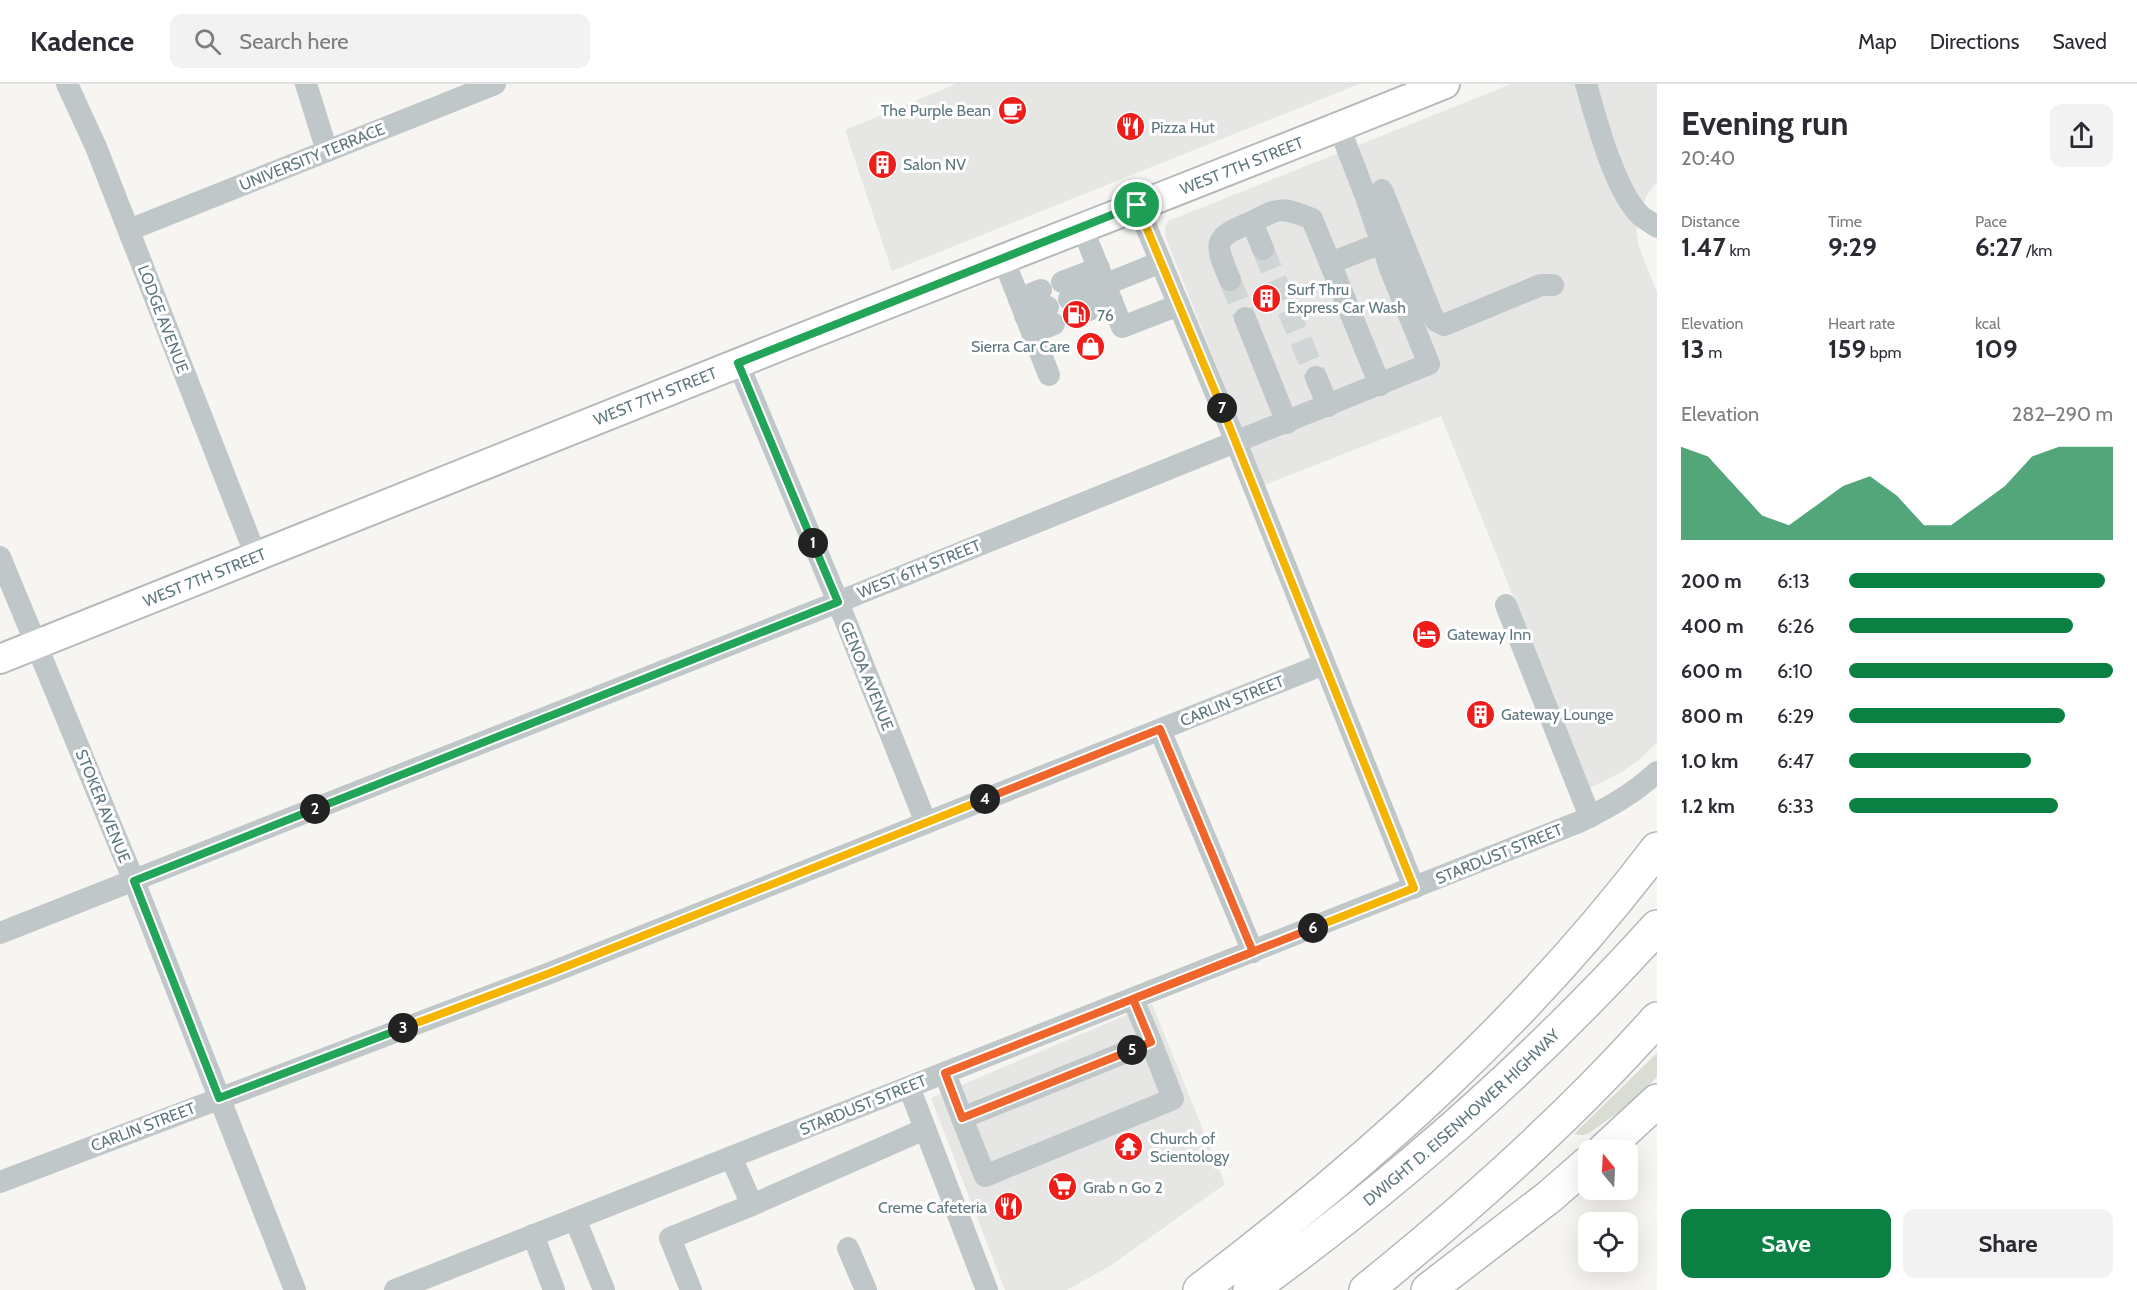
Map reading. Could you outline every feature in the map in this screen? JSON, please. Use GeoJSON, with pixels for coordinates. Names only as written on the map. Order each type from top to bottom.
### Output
{"type":"FeatureCollection","features":[{"type":"Feature","properties":{"kind":"highway"},"geometry":{"type":"LineString","coordinates":[[1200,1290],[1356,1164],[1464,1065],[1584,940],[1657,849]]}},
{"type":"Feature","properties":{"kind":"highway","name":"DWIGHT D. EISENHOWER HIGHWAY"},"geometry":{"type":"LineString","coordinates":[[1250,1290],[1351,1214],[1474,1111],[1574,1015],[1657,927]]}},
{"type":"Feature","properties":{"kind":"highway"},"geometry":{"type":"LineString","coordinates":[[1366,1290],[1440,1230],[1525,1153],[1657,1019]]}},
{"type":"Feature","properties":{"kind":"highway"},"geometry":{"type":"LineString","coordinates":[[1615,1140],[1657,1101]]}},
{"type":"Feature","properties":{"kind":"highway"},"geometry":{"type":"LineString","coordinates":[[1428,1290],[1532,1211],[1578,1172]]}},
{"type":"Feature","properties":{"kind":"main road","name":"WEST 7TH STREET"},"geometry":{"type":"LineString","coordinates":[[0,659],[738,363],[1445,84]]}},
{"type":"Feature","properties":{"kind":"street","name":"LODGE AVENUE"},"geometry":{"type":"LineString","coordinates":[[67,84],[96,147],[256,556]]}},
{"type":"Feature","properties":{"kind":"street"},"geometry":{"type":"LineString","coordinates":[[306,84],[327,151]]}},
{"type":"Feature","properties":{"kind":"street","name":"UNIVERSITY TERRACE"},"geometry":{"type":"LineString","coordinates":[[129,230],[495,84]]}},
{"type":"Feature","properties":{"kind":"street"},"geometry":{"type":"LineString","coordinates":[[1586,84],[1613,167],[1629,200],[1641,216],[1657,227]]}},
{"type":"Feature","properties":{"kind":"street"},"geometry":{"type":"LineString","coordinates":[[1330,264],[1382,243],[1339,127]]}},
{"type":"Feature","properties":{"kind":"street"},"geometry":{"type":"LineString","coordinates":[[1382,190],[1432,315],[1444,325],[1541,285],[1553,285]]}},
{"type":"Feature","properties":{"kind":"street"},"geometry":{"type":"LineString","coordinates":[[1137,205],[1236,442],[1414,888]]}},
{"type":"Feature","properties":{"kind":"street"},"geometry":{"type":"LineString","coordinates":[[1230,280],[1219,256],[1218,243],[1226,232],[1273,211],[1288,209],[1312,219],[1380,385]]}},
{"type":"Feature","properties":{"kind":"street"},"geometry":{"type":"LineString","coordinates":[[1252,222],[1263,249]]}},
{"type":"Feature","properties":{"kind":"street"},"geometry":{"type":"LineString","coordinates":[[1082,227],[1122,327],[1179,305]]}},
{"type":"Feature","properties":{"kind":"street","name":"WEST 6TH STREET"},"geometry":{"type":"LineString","coordinates":[[0,933],[838,602],[1430,364],[1382,243]]}},
{"type":"Feature","properties":{"kind":"street"},"geometry":{"type":"LineString","coordinates":[[1003,258],[1049,375]]}},
{"type":"Feature","properties":{"kind":"street"},"geometry":{"type":"LineString","coordinates":[[1025,316],[1161,262]]}},
{"type":"Feature","properties":{"kind":"street"},"geometry":{"type":"LineString","coordinates":[[1025,316],[1058,303]]}},
{"type":"Feature","properties":{"kind":"street"},"geometry":{"type":"LineString","coordinates":[[1245,318],[1287,423]]}},
{"type":"Feature","properties":{"kind":"street","name":"GENOA AVENUE"},"geometry":{"type":"LineString","coordinates":[[738,363],[838,602],[926,823]]}},
{"type":"Feature","properties":{"kind":"street"},"geometry":{"type":"LineString","coordinates":[[1316,377],[1328,406]]}},
{"type":"Feature","properties":{"kind":"street","name":"STOKER AVENUE"},"geometry":{"type":"LineString","coordinates":[[0,557],[134,881],[295,1290]]}},
{"type":"Feature","properties":{"kind":"street"},"geometry":{"type":"LineString","coordinates":[[1506,605],[1590,817]]}},
{"type":"Feature","properties":{"kind":"street","name":"CARLIN STREET"},"geometry":{"type":"LineString","coordinates":[[0,1182],[550,973],[1324,664]]}},
{"type":"Feature","properties":{"kind":"street"},"geometry":{"type":"LineString","coordinates":[[1160,729],[1253,952]]}},
{"type":"Feature","properties":{"kind":"street","name":"STARDUST STREET"},"geometry":{"type":"LineString","coordinates":[[407,1288],[533,1235],[1590,817],[1611,807],[1638,789],[1657,772]]}},
{"type":"Feature","properties":{"kind":"street"},"geometry":{"type":"LineString","coordinates":[[945,1073],[985,1176],[1173,1099],[1133,999]]}},
{"type":"Feature","properties":{"kind":"street"},"geometry":{"type":"LineString","coordinates":[[962,1118],[1151,1042]]}},
{"type":"Feature","properties":{"kind":"street"},"geometry":{"type":"LineString","coordinates":[[909,1087],[987,1290]]}},
{"type":"Feature","properties":{"kind":"street"},"geometry":{"type":"LineString","coordinates":[[691,1290],[670,1238],[752,1205],[925,1129]]}},
{"type":"Feature","properties":{"kind":"street"},"geometry":{"type":"LineString","coordinates":[[731,1157],[752,1205]]}},
{"type":"Feature","properties":{"kind":"street"},"geometry":{"type":"LineString","coordinates":[[576,1219],[604,1290]]}},
{"type":"Feature","properties":{"kind":"street"},"geometry":{"type":"LineString","coordinates":[[533,1235],[554,1290]]}},
{"type":"Feature","properties":{"kind":"street"},"geometry":{"type":"LineString","coordinates":[[848,1248],[866,1290]]}},
{"type":"Feature","properties":{"kind":"shaded area"},"geometry":{"type":"Polygon","coordinates":[[[956,84],[1359,84],[892,271],[845,130],[956,84]]]}},
{"type":"Feature","properties":{"kind":"shaded area"},"geometry":{"type":"Polygon","coordinates":[[[1511,84],[1657,84],[1657,182],[1647,195],[1640,211],[1636,230],[1639,247],[1657,292],[1657,742],[1639,760],[1620,773],[1590,788],[1441,416],[1264,485],[1165,236],[1168,221],[1511,84]]]}},
{"type":"Feature","properties":{"kind":"shaded area"},"geometry":{"type":"Polygon","coordinates":[[[1152,1004],[1225,1184],[1110,1266],[1067,1290],[1005,1290],[931,1098],[1152,1004]]]}},
{"type":"Feature","properties":{"kind":"shaded area"},"geometry":{"type":"Polygon","coordinates":[[[1657,1053],[1657,1077],[1626,1107],[1589,1133],[1574,1134],[1657,1053]]]}},
{"type":"Feature","properties":{"kind":"tunnel"},"geometry":{"type":"LineString","coordinates":[[1263,249],[1316,377]]}},
{"type":"Feature","properties":{"kind":"tunnel"},"geometry":{"type":"LineString","coordinates":[[1230,280],[1245,318]]}},
{"type":"Feature","properties":{"kind":"place","name":"The Purple Bean"},"geometry":{"type":"Point","coordinates":[1012,110]}},
{"type":"Feature","properties":{"kind":"place","name":"Pizza Hut"},"geometry":{"type":"Point","coordinates":[1130,127]}},
{"type":"Feature","properties":{"kind":"place","name":"Salon NV"},"geometry":{"type":"Point","coordinates":[882,164]}},
{"type":"Feature","properties":{"kind":"place","name":"Surf Thru Express Car Wash"},"geometry":{"type":"Point","coordinates":[1266,298]}},
{"type":"Feature","properties":{"kind":"place","name":"76"},"geometry":{"type":"Point","coordinates":[1076,315]}},
{"type":"Feature","properties":{"kind":"place","name":"Sierra Car Care"},"geometry":{"type":"Point","coordinates":[1091,346]}},
{"type":"Feature","properties":{"kind":"place","name":"Gateway Inn"},"geometry":{"type":"Point","coordinates":[1426,634]}},
{"type":"Feature","properties":{"kind":"place","name":"Gateway Lounge"},"geometry":{"type":"Point","coordinates":[1480,714]}},
{"type":"Feature","properties":{"kind":"place","name":"Church of Scientology"},"geometry":{"type":"Point","coordinates":[1129,1147]}},
{"type":"Feature","properties":{"kind":"place","name":"Grab n Go 2"},"geometry":{"type":"Point","coordinates":[1062,1187]}},
{"type":"Feature","properties":{"kind":"place","name":"Creme Cafeteria"},"geometry":{"type":"Point","coordinates":[1008,1207]}},
{"type":"Feature","properties":{"kind":"route"},"geometry":{"type":"LineString","coordinates":[[1137,205],[738,363],[838,602],[134,881],[219,1098],[550,973],[1160,729],[1253,952],[1133,999],[1151,1042],[962,1118],[945,1073],[1193,975],[1253,952],[1414,888],[1236,442],[1137,205]]}}]}
